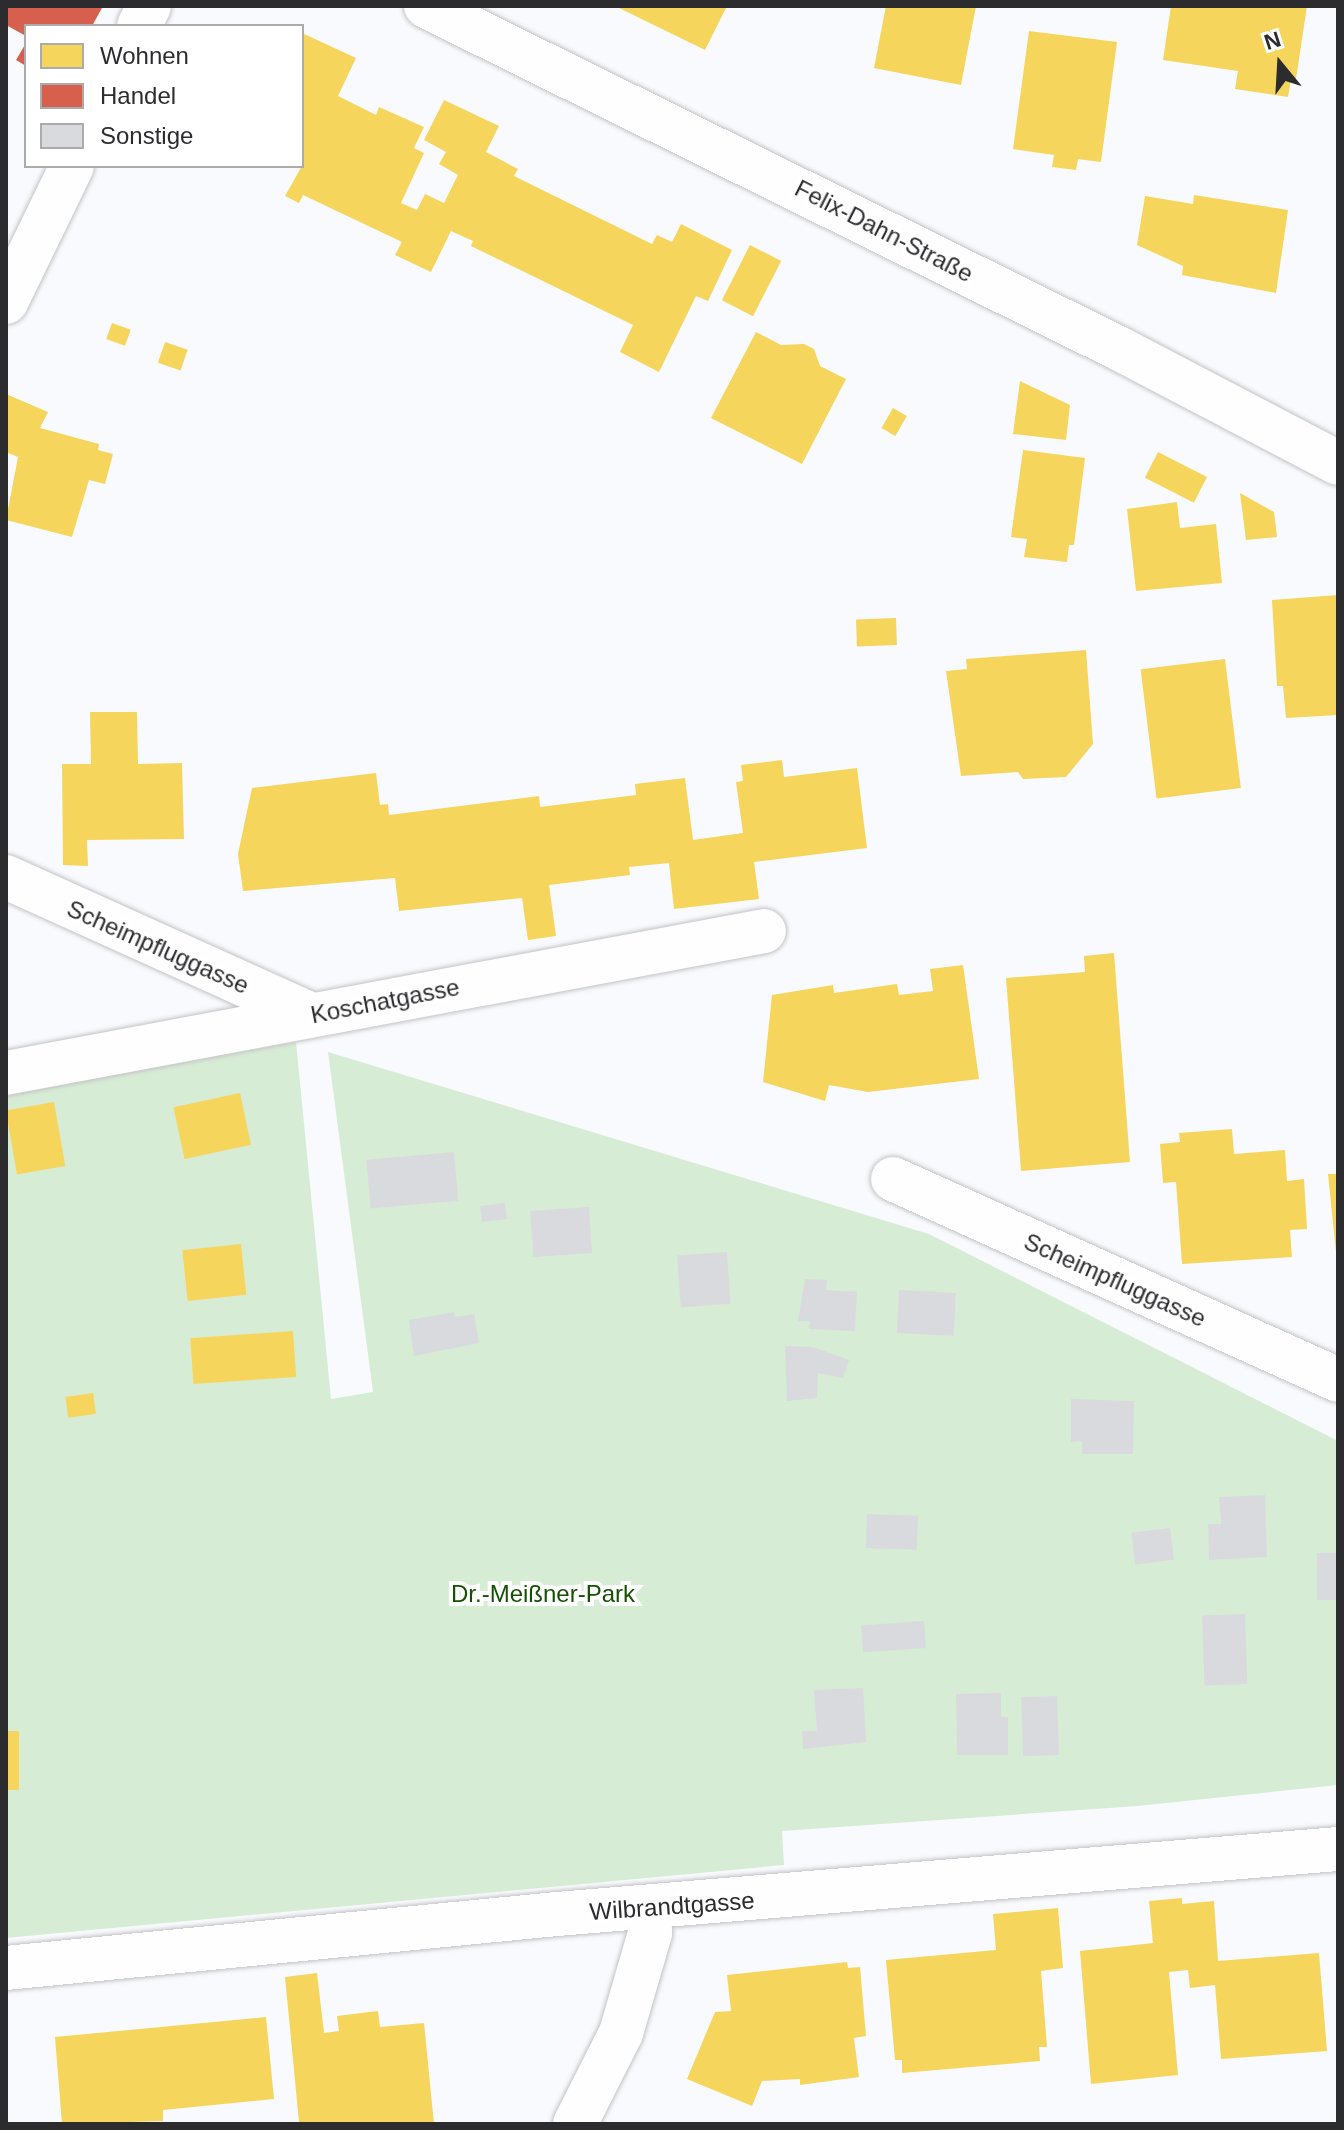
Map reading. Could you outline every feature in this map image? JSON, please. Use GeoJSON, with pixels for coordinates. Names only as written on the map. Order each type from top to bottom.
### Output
{"type":"FeatureCollection","features":[{"type":"Feature","properties":{"kind":"street"},"geometry":{"type":"LineString","coordinates":[[140,24],[149,6]]}},
{"type":"Feature","properties":{"kind":"street","name":"Felix-Dahn-Straße"},"geometry":{"type":"LineString","coordinates":[[426,6],[1120,349],[1338,463]]}},
{"type":"Feature","properties":{"kind":"street"},"geometry":{"type":"LineString","coordinates":[[6,302],[71,168]]}},
{"type":"Feature","properties":{"kind":"street","name":"Scheimpfluggasse"},"geometry":{"type":"LineString","coordinates":[[6,877],[311,1015]]}},
{"type":"Feature","properties":{"kind":"street","name":"Koschatgasse"},"geometry":{"type":"LineString","coordinates":[[6,1073],[764,931]]}},
{"type":"Feature","properties":{"kind":"street","name":"Scheimpfluggasse"},"geometry":{"type":"LineString","coordinates":[[893,1179],[1338,1380]]}},
{"type":"Feature","properties":{"kind":"street","name":"Wilbrandtgasse"},"geometry":{"type":"LineString","coordinates":[[6,1968],[649,1908],[1338,1849]]}},
{"type":"Feature","properties":{"kind":"street"},"geometry":{"type":"LineString","coordinates":[[575,2124],[621,2033],[650,1933],[649,1908]]}},
{"type":"Feature","properties":{"kind":"green space","name":"Dr.-Meißner-Park"},"geometry":{"type":"Polygon","coordinates":[[[296,1042],[331,1399],[373,1392],[328,1052],[929,1234],[1338,1441],[1338,1785],[1137,1806],[782,1831],[784,1865],[6,1938],[6,1094],[296,1042]]]}},
{"type":"Feature","properties":{"kind":"building: Wohnen"},"geometry":{"type":"Polygon","coordinates":[[[615,6],[727,6],[705,50],[615,6]]]}},
{"type":"Feature","properties":{"kind":"building: Wohnen"},"geometry":{"type":"Polygon","coordinates":[[[886,6],[976,6],[961,85],[874,68],[886,6]]]}},
{"type":"Feature","properties":{"kind":"building: Wohnen"},"geometry":{"type":"Polygon","coordinates":[[[1171,6],[1307,6],[1296,79],[1291,79],[1288,97],[1235,89],[1238,71],[1163,60],[1171,6]]]}},
{"type":"Feature","properties":{"kind":"building: Wohnen"},"geometry":{"type":"Polygon","coordinates":[[[1029,31],[1117,42],[1101,162],[1078,159],[1076,170],[1052,167],[1054,155],[1013,149],[1029,31]]]}},
{"type":"Feature","properties":{"kind":"building: Wohnen"},"geometry":{"type":"Polygon","coordinates":[[[304,34],[356,58],[338,96],[376,115],[379,107],[424,127],[414,148],[424,153],[401,203],[417,210],[425,194],[444,203],[458,175],[439,164],[446,152],[424,140],[444,100],[499,126],[486,152],[518,169],[514,176],[652,244],[657,235],[672,242],[681,224],[732,250],[708,301],[696,296],[659,372],[620,352],[633,325],[471,246],[473,241],[451,231],[431,272],[395,255],[402,242],[303,195],[299,203],[285,196],[301,168],[304,168],[304,34]]]}},
{"type":"Feature","properties":{"kind":"building: Wohnen"},"geometry":{"type":"Polygon","coordinates":[[[1194,195],[1288,210],[1276,293],[1182,275],[1183,266],[1137,245],[1145,196],[1193,204],[1194,195]]]}},
{"type":"Feature","properties":{"kind":"building: Wohnen"},"geometry":{"type":"Polygon","coordinates":[[[750,245],[781,261],[753,316],[722,300],[750,245]]]}},
{"type":"Feature","properties":{"kind":"building: Wohnen"},"geometry":{"type":"Polygon","coordinates":[[[112,323],[131,330],[125,346],[106,339],[112,323]]]}},
{"type":"Feature","properties":{"kind":"building: Wohnen"},"geometry":{"type":"Polygon","coordinates":[[[756,332],[781,345],[804,344],[814,349],[820,366],[846,379],[802,464],[711,418],[756,332]]]}},
{"type":"Feature","properties":{"kind":"building: Wohnen"},"geometry":{"type":"Polygon","coordinates":[[[165,342],[188,350],[181,371],[158,363],[165,342]]]}},
{"type":"Feature","properties":{"kind":"building: Wohnen"},"geometry":{"type":"Polygon","coordinates":[[[1020,381],[1070,405],[1066,440],[1013,434],[1020,381]]]}},
{"type":"Feature","properties":{"kind":"building: Wohnen"},"geometry":{"type":"Polygon","coordinates":[[[6,394],[48,412],[40,428],[99,444],[98,450],[113,454],[105,484],[89,480],[72,537],[6,520],[18,457],[6,452],[6,394]]]}},
{"type":"Feature","properties":{"kind":"building: Wohnen"},"geometry":{"type":"Polygon","coordinates":[[[893,408],[907,416],[895,436],[882,428],[893,408]]]}},
{"type":"Feature","properties":{"kind":"building: Wohnen"},"geometry":{"type":"Polygon","coordinates":[[[1023,450],[1085,458],[1074,545],[1069,545],[1067,562],[1024,557],[1027,539],[1011,537],[1023,450]]]}},
{"type":"Feature","properties":{"kind":"building: Wohnen"},"geometry":{"type":"Polygon","coordinates":[[[1158,452],[1207,477],[1194,503],[1145,478],[1158,452]]]}},
{"type":"Feature","properties":{"kind":"building: Wohnen"},"geometry":{"type":"Polygon","coordinates":[[[1240,493],[1274,512],[1277,537],[1246,540],[1240,493]]]}},
{"type":"Feature","properties":{"kind":"building: Wohnen"},"geometry":{"type":"Polygon","coordinates":[[[1177,502],[1180,528],[1216,524],[1222,583],[1136,591],[1127,509],[1177,502]]]}},
{"type":"Feature","properties":{"kind":"building: Wohnen"},"geometry":{"type":"Polygon","coordinates":[[[1338,595],[1338,715],[1286,718],[1283,686],[1277,686],[1272,600],[1338,595]]]}},
{"type":"Feature","properties":{"kind":"building: Wohnen"},"geometry":{"type":"Polygon","coordinates":[[[896,618],[897,645],[857,646],[856,619],[896,618]]]}},
{"type":"Feature","properties":{"kind":"building: Wohnen"},"geometry":{"type":"Polygon","coordinates":[[[1086,650],[1093,744],[1066,777],[1023,779],[1018,772],[961,776],[946,671],[967,669],[966,659],[1086,650]]]}},
{"type":"Feature","properties":{"kind":"building: Wohnen"},"geometry":{"type":"Polygon","coordinates":[[[1225,659],[1241,788],[1156,798],[1141,669],[1225,659]]]}},
{"type":"Feature","properties":{"kind":"building: Wohnen"},"geometry":{"type":"Polygon","coordinates":[[[90,712],[137,712],[138,764],[182,763],[184,839],[87,840],[88,866],[63,865],[62,764],[91,764],[90,712]]]}},
{"type":"Feature","properties":{"kind":"building: Wohnen"},"geometry":{"type":"Polygon","coordinates":[[[782,760],[784,777],[857,768],[867,848],[754,862],[759,899],[674,909],[669,863],[629,867],[630,875],[549,885],[556,936],[528,940],[522,898],[399,911],[395,878],[243,891],[238,854],[252,788],[376,773],[380,805],[388,804],[389,815],[539,796],[540,807],[636,795],[635,784],[685,778],[693,840],[743,833],[736,782],[743,781],[741,765],[782,760]]]}},
{"type":"Feature","properties":{"kind":"building: Wohnen"},"geometry":{"type":"Polygon","coordinates":[[[1114,953],[1130,1162],[1021,1171],[1006,978],[1085,972],[1084,956],[1114,953]]]}},
{"type":"Feature","properties":{"kind":"building: Wohnen"},"geometry":{"type":"Polygon","coordinates":[[[963,965],[979,1079],[868,1092],[829,1085],[825,1101],[763,1082],[772,995],[833,985],[834,993],[897,984],[899,995],[933,991],[930,969],[963,965]]]}},
{"type":"Feature","properties":{"kind":"building: Wohnen"},"geometry":{"type":"Polygon","coordinates":[[[240,1093],[251,1145],[185,1159],[173,1107],[240,1093]]]}},
{"type":"Feature","properties":{"kind":"building: Wohnen"},"geometry":{"type":"Polygon","coordinates":[[[54,1102],[65,1166],[17,1175],[6,1110],[54,1102]]]}},
{"type":"Feature","properties":{"kind":"building: Wohnen"},"geometry":{"type":"Polygon","coordinates":[[[1232,1129],[1234,1154],[1285,1150],[1287,1181],[1304,1179],[1307,1229],[1290,1230],[1292,1257],[1182,1264],[1176,1182],[1163,1183],[1160,1144],[1180,1142],[1179,1133],[1232,1129]]]}},
{"type":"Feature","properties":{"kind":"building: Wohnen"},"geometry":{"type":"Polygon","coordinates":[[[1328,1174],[1338,1174],[1338,1252],[1336,1252],[1328,1174]]]}},
{"type":"Feature","properties":{"kind":"building: Wohnen"},"geometry":{"type":"Polygon","coordinates":[[[241,1244],[246,1295],[188,1301],[182,1250],[241,1244]]]}},
{"type":"Feature","properties":{"kind":"building: Wohnen"},"geometry":{"type":"Polygon","coordinates":[[[293,1331],[296,1377],[193,1384],[190,1338],[293,1331]]]}},
{"type":"Feature","properties":{"kind":"building: Wohnen"},"geometry":{"type":"Polygon","coordinates":[[[93,1393],[96,1414],[68,1418],[65,1397],[93,1393]]]}},
{"type":"Feature","properties":{"kind":"building: Wohnen"},"geometry":{"type":"Polygon","coordinates":[[[6,1731],[19,1731],[19,1790],[6,1790],[6,1731]]]}},
{"type":"Feature","properties":{"kind":"building: Wohnen"},"geometry":{"type":"Polygon","coordinates":[[[1182,1898],[1182,1904],[1214,1901],[1218,1961],[1319,1953],[1327,2051],[1221,2059],[1215,1985],[1190,1988],[1188,1970],[1169,1972],[1178,2075],[1091,2084],[1080,1951],[1153,1943],[1149,1901],[1182,1898]]]}},
{"type":"Feature","properties":{"kind":"building: Wohnen"},"geometry":{"type":"Polygon","coordinates":[[[1058,1908],[1063,1968],[1041,1971],[1047,2047],[1039,2047],[1040,2061],[902,2073],[902,2060],[895,2060],[886,1960],[996,1950],[993,1914],[1058,1908]]]}},
{"type":"Feature","properties":{"kind":"building: Wohnen"},"geometry":{"type":"Polygon","coordinates":[[[847,1962],[848,1968],[860,1967],[866,2036],[854,2038],[859,2077],[800,2085],[800,2079],[762,2081],[752,2106],[687,2079],[715,2012],[731,2011],[727,1975],[847,1962]]]}},
{"type":"Feature","properties":{"kind":"building: Wohnen"},"geometry":{"type":"Polygon","coordinates":[[[317,1973],[324,2033],[339,2031],[337,2016],[378,2011],[380,2027],[424,2023],[434,2124],[299,2122],[285,1977],[317,1973]]]}},
{"type":"Feature","properties":{"kind":"building: Wohnen"},"geometry":{"type":"Polygon","coordinates":[[[266,2017],[274,2099],[163,2110],[163,2121],[62,2124],[55,2037],[266,2017]]]}},
{"type":"Feature","properties":{"kind":"building: Handel"},"geometry":{"type":"Polygon","coordinates":[[[6,6],[102,8],[93,24],[24,24],[24,35],[6,25],[6,6]]]}},
{"type":"Feature","properties":{"kind":"building: Handel"},"geometry":{"type":"Polygon","coordinates":[[[24,46],[24,65],[16,60],[24,46]]]}},
{"type":"Feature","properties":{"kind":"building: Sonstige"},"geometry":{"type":"Polygon","coordinates":[[[454,1152],[458,1201],[371,1208],[366,1160],[454,1152]]]}},
{"type":"Feature","properties":{"kind":"building: Sonstige"},"geometry":{"type":"Polygon","coordinates":[[[505,1203],[507,1219],[482,1222],[480,1206],[505,1203]]]}},
{"type":"Feature","properties":{"kind":"building: Sonstige"},"geometry":{"type":"Polygon","coordinates":[[[589,1207],[592,1253],[533,1257],[530,1211],[589,1207]]]}},
{"type":"Feature","properties":{"kind":"building: Sonstige"},"geometry":{"type":"Polygon","coordinates":[[[727,1252],[731,1304],[681,1307],[677,1255],[727,1252]]]}},
{"type":"Feature","properties":{"kind":"building: Sonstige"},"geometry":{"type":"Polygon","coordinates":[[[805,1279],[827,1280],[826,1290],[857,1292],[855,1331],[809,1329],[810,1321],[798,1321],[805,1279]]]}},
{"type":"Feature","properties":{"kind":"building: Sonstige"},"geometry":{"type":"Polygon","coordinates":[[[899,1290],[956,1293],[954,1336],[897,1333],[899,1290]]]}},
{"type":"Feature","properties":{"kind":"building: Sonstige"},"geometry":{"type":"Polygon","coordinates":[[[454,1312],[455,1317],[474,1314],[479,1343],[414,1356],[409,1320],[454,1312]]]}},
{"type":"Feature","properties":{"kind":"building: Sonstige"},"geometry":{"type":"Polygon","coordinates":[[[785,1346],[813,1347],[849,1360],[843,1378],[818,1373],[817,1398],[787,1401],[785,1346]]]}},
{"type":"Feature","properties":{"kind":"building: Sonstige"},"geometry":{"type":"Polygon","coordinates":[[[1071,1399],[1134,1401],[1133,1454],[1082,1454],[1082,1441],[1071,1442],[1071,1399]]]}},
{"type":"Feature","properties":{"kind":"building: Sonstige"},"geometry":{"type":"Polygon","coordinates":[[[1265,1495],[1267,1557],[1209,1560],[1208,1524],[1221,1524],[1219,1497],[1265,1495]]]}},
{"type":"Feature","properties":{"kind":"building: Sonstige"},"geometry":{"type":"Polygon","coordinates":[[[867,1514],[918,1516],[917,1550],[866,1548],[867,1514]]]}},
{"type":"Feature","properties":{"kind":"building: Sonstige"},"geometry":{"type":"Polygon","coordinates":[[[1170,1528],[1174,1560],[1135,1565],[1131,1533],[1170,1528]]]}},
{"type":"Feature","properties":{"kind":"building: Sonstige"},"geometry":{"type":"Polygon","coordinates":[[[1317,1553],[1338,1553],[1338,1600],[1317,1600],[1317,1553]]]}},
{"type":"Feature","properties":{"kind":"building: Sonstige"},"geometry":{"type":"Polygon","coordinates":[[[1245,1614],[1247,1684],[1204,1685],[1202,1616],[1245,1614]]]}},
{"type":"Feature","properties":{"kind":"building: Sonstige"},"geometry":{"type":"Polygon","coordinates":[[[924,1621],[926,1648],[863,1652],[861,1625],[924,1621]]]}},
{"type":"Feature","properties":{"kind":"building: Sonstige"},"geometry":{"type":"Polygon","coordinates":[[[863,1688],[866,1742],[803,1749],[802,1731],[817,1731],[814,1690],[863,1688]]]}},
{"type":"Feature","properties":{"kind":"building: Sonstige"},"geometry":{"type":"Polygon","coordinates":[[[1001,1693],[1001,1717],[1008,1717],[1008,1755],[957,1755],[956,1694],[1001,1693]]]}},
{"type":"Feature","properties":{"kind":"building: Sonstige"},"geometry":{"type":"Polygon","coordinates":[[[1057,1696],[1059,1755],[1023,1756],[1021,1697],[1057,1696]]]}}]}
